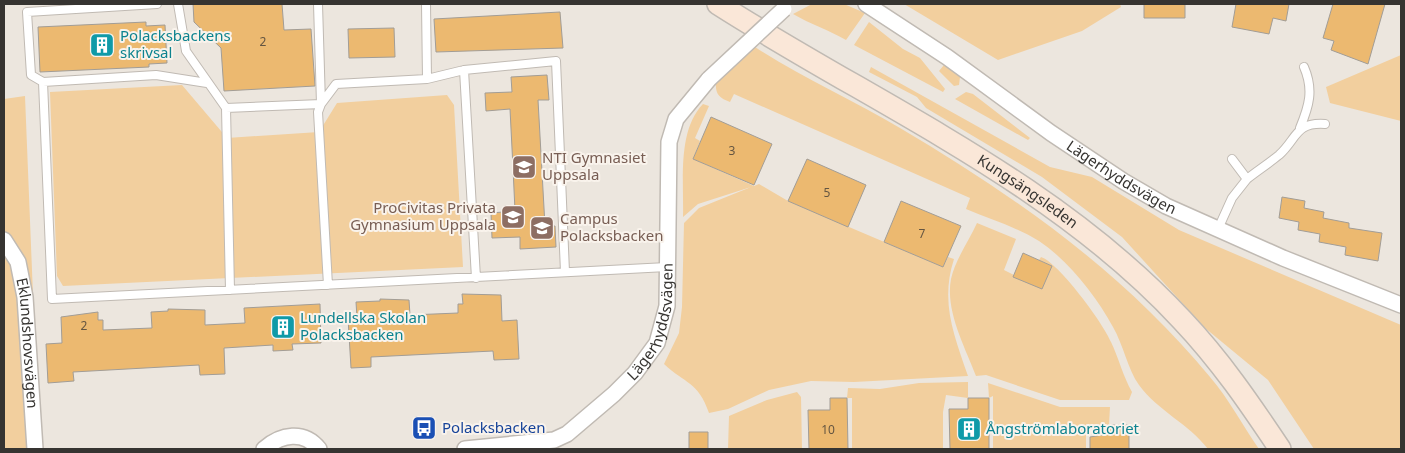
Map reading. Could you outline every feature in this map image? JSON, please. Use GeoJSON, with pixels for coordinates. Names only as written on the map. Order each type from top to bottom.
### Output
{"type":"FeatureCollection","features":[{"type":"Feature","properties":{"kind":"main road","name":"Kungsängsleden"},"geometry":{"type":"LineString","coordinates":[[718,4],[774,40],[912,117],[998,169],[1089,234],[1132,271],[1188,326],[1226,369],[1280,449]]}},
{"type":"Feature","properties":{"kind":"street","name":"Lägerhyddsvägen"},"geometry":{"type":"LineString","coordinates":[[866,4],[1123,181],[1166,206],[1283,258],[1400,303]]}},
{"type":"Feature","properties":{"kind":"street","name":"Lägerhyddsvägen"},"geometry":{"type":"LineString","coordinates":[[465,449],[554,440],[568,434],[635,373],[657,344],[667,306],[669,142],[676,119],[709,79],[788,6]]}},
{"type":"Feature","properties":{"kind":"street","name":"Eklundshovsvägen"},"geometry":{"type":"LineString","coordinates":[[4,240],[18,262],[25,297],[27,359],[35,449]]}},
{"type":"Feature","properties":{"kind":"street"},"geometry":{"type":"LineString","coordinates":[[264,449],[272,441],[293,435],[304,438],[319,449]]}},
{"type":"Feature","properties":{"kind":"lane"},"geometry":{"type":"LineString","coordinates":[[157,4],[27,12],[30,74],[43,82],[156,75],[207,83]]}},
{"type":"Feature","properties":{"kind":"lane"},"geometry":{"type":"LineString","coordinates":[[178,4],[186,51],[226,108],[230,290]]}},
{"type":"Feature","properties":{"kind":"lane"},"geometry":{"type":"LineString","coordinates":[[318,4],[320,104],[318,112],[328,285]]}},
{"type":"Feature","properties":{"kind":"lane"},"geometry":{"type":"LineString","coordinates":[[426,4],[427,79]]}},
{"type":"Feature","properties":{"kind":"lane"},"geometry":{"type":"LineString","coordinates":[[226,108],[320,104],[336,84],[427,79],[464,70],[556,61],[565,272]]}},
{"type":"Feature","properties":{"kind":"lane"},"geometry":{"type":"LineString","coordinates":[[1218,229],[1232,198],[1247,179],[1280,154],[1300,128],[1308,109],[1310,82],[1304,67]]}},
{"type":"Feature","properties":{"kind":"lane"},"geometry":{"type":"LineString","coordinates":[[464,70],[476,278]]}},
{"type":"Feature","properties":{"kind":"lane"},"geometry":{"type":"LineString","coordinates":[[43,82],[52,299],[667,267]]}},
{"type":"Feature","properties":{"kind":"lane"},"geometry":{"type":"LineString","coordinates":[[1300,128],[1310,123],[1324,124]]}},
{"type":"Feature","properties":{"kind":"lane"},"geometry":{"type":"LineString","coordinates":[[1232,159],[1247,179]]}},
{"type":"Feature","properties":{"kind":"shaded area"},"geometry":{"type":"Polygon","coordinates":[[[812,4],[844,4],[865,13],[846,40],[793,14],[812,4]]]}},
{"type":"Feature","properties":{"kind":"shaded area"},"geometry":{"type":"Polygon","coordinates":[[[904,4],[1120,4],[1121,7],[1082,31],[998,60],[904,4]]]}},
{"type":"Feature","properties":{"kind":"shaded area"},"geometry":{"type":"Polygon","coordinates":[[[869,22],[903,49],[920,58],[945,89],[943,92],[854,45],[869,22]]]}},
{"type":"Feature","properties":{"kind":"shaded area"},"geometry":{"type":"Polygon","coordinates":[[[755,47],[944,154],[1066,239],[1141,303],[1176,339],[1217,385],[1259,449],[1208,449],[1192,432],[1155,402],[1135,379],[1117,334],[1090,291],[1061,259],[1039,241],[1012,227],[966,209],[970,198],[734,94],[730,102],[720,97],[716,90],[716,82],[755,47]]]}},
{"type":"Feature","properties":{"kind":"shaded area"},"geometry":{"type":"Polygon","coordinates":[[[1401,55],[1401,121],[1330,103],[1326,87],[1401,55]]]}},
{"type":"Feature","properties":{"kind":"shaded area"},"geometry":{"type":"Polygon","coordinates":[[[944,65],[960,77],[959,85],[954,86],[939,71],[944,65]]]}},
{"type":"Feature","properties":{"kind":"shaded area"},"geometry":{"type":"Polygon","coordinates":[[[871,67],[1050,167],[1092,177],[1179,230],[1401,325],[1401,449],[1314,449],[1268,380],[1205,328],[1122,237],[1042,177],[926,108],[917,97],[869,72],[871,67]]]}},
{"type":"Feature","properties":{"kind":"shaded area"},"geometry":{"type":"Polygon","coordinates":[[[182,85],[227,138],[319,132],[337,103],[447,95],[454,105],[463,267],[63,286],[57,276],[50,92],[182,85]]]}},
{"type":"Feature","properties":{"kind":"shaded area"},"geometry":{"type":"Polygon","coordinates":[[[966,92],[973,94],[1030,138],[1028,140],[955,99],[966,92]]]}},
{"type":"Feature","properties":{"kind":"shaded area"},"geometry":{"type":"Polygon","coordinates":[[[25,96],[35,345],[35,449],[4,449],[4,99],[25,96]]]}},
{"type":"Feature","properties":{"kind":"shaded area"},"geometry":{"type":"Polygon","coordinates":[[[703,104],[709,106],[695,138],[700,141],[693,159],[754,186],[759,184],[788,201],[943,267],[948,257],[954,259],[948,290],[950,318],[968,376],[854,382],[811,381],[769,390],[728,409],[709,413],[705,403],[695,389],[664,364],[679,333],[682,307],[684,223],[699,208],[751,187],[698,204],[683,217],[683,173],[686,142],[689,128],[703,104]]]}},
{"type":"Feature","properties":{"kind":"shaded area"},"geometry":{"type":"Polygon","coordinates":[[[977,223],[1016,239],[1004,270],[1042,289],[1052,266],[1039,260],[1041,257],[1049,261],[1069,281],[1107,333],[1132,392],[1129,400],[1060,400],[986,375],[976,376],[953,316],[950,291],[951,279],[956,265],[977,223]]]}},
{"type":"Feature","properties":{"kind":"shaded area"},"geometry":{"type":"Polygon","coordinates":[[[968,382],[968,398],[946,395],[943,412],[943,449],[852,449],[852,398],[847,398],[848,388],[880,389],[919,383],[968,382]]]}},
{"type":"Feature","properties":{"kind":"shaded area"},"geometry":{"type":"Polygon","coordinates":[[[988,383],[1060,407],[1110,407],[1109,425],[1086,425],[1086,449],[993,449],[993,396],[989,398],[988,383]]]}},
{"type":"Feature","properties":{"kind":"shaded area"},"geometry":{"type":"Polygon","coordinates":[[[797,392],[801,397],[802,449],[728,449],[729,416],[767,400],[797,392]]]}},
{"type":"Feature","properties":{"kind":"building"},"geometry":{"type":"Polygon","coordinates":[[[193,4],[282,4],[284,30],[311,29],[315,86],[224,91],[221,48],[194,22],[193,4]]]}},
{"type":"Feature","properties":{"kind":"building"},"geometry":{"type":"Polygon","coordinates":[[[1144,4],[1185,4],[1185,18],[1144,18],[1144,4]]]}},
{"type":"Feature","properties":{"kind":"building"},"geometry":{"type":"Polygon","coordinates":[[[1236,4],[1289,4],[1286,21],[1273,18],[1269,34],[1232,27],[1236,4]]]}},
{"type":"Feature","properties":{"kind":"building"},"geometry":{"type":"Polygon","coordinates":[[[1333,4],[1385,4],[1368,64],[1331,50],[1334,41],[1323,38],[1333,4]]]}},
{"type":"Feature","properties":{"kind":"building"},"geometry":{"type":"Polygon","coordinates":[[[560,12],[563,48],[436,52],[434,19],[560,12]]]}},
{"type":"Feature","properties":{"kind":"building","name":"Polacksbackens skrivsal"},"geometry":{"type":"Polygon","coordinates":[[[146,22],[146,26],[165,25],[167,63],[149,64],[149,67],[40,72],[38,27],[146,22]]]}},
{"type":"Feature","properties":{"kind":"building"},"geometry":{"type":"Polygon","coordinates":[[[394,28],[395,57],[349,58],[348,29],[394,28]]]}},
{"type":"Feature","properties":{"kind":"building"},"geometry":{"type":"Polygon","coordinates":[[[547,75],[549,100],[538,100],[545,226],[555,226],[556,247],[520,249],[520,237],[492,238],[491,213],[515,211],[513,168],[510,109],[486,111],[485,93],[512,92],[511,77],[547,75]]]}},
{"type":"Feature","properties":{"kind":"building"},"geometry":{"type":"Polygon","coordinates":[[[711,117],[772,144],[754,185],[693,159],[711,117]]]}},
{"type":"Feature","properties":{"kind":"building"},"geometry":{"type":"Polygon","coordinates":[[[807,159],[866,185],[848,227],[788,201],[807,159]]]}},
{"type":"Feature","properties":{"kind":"building"},"geometry":{"type":"Polygon","coordinates":[[[1282,197],[1305,201],[1304,208],[1324,212],[1323,218],[1349,223],[1349,228],[1382,233],[1378,261],[1345,255],[1346,247],[1319,242],[1320,234],[1298,230],[1299,222],[1279,218],[1282,197]]]}},
{"type":"Feature","properties":{"kind":"building"},"geometry":{"type":"Polygon","coordinates":[[[901,201],[961,226],[943,267],[884,242],[901,201]]]}},
{"type":"Feature","properties":{"kind":"building"},"geometry":{"type":"Polygon","coordinates":[[[1023,253],[1052,266],[1042,289],[1013,277],[1023,253]]]}},
{"type":"Feature","properties":{"kind":"building"},"geometry":{"type":"Polygon","coordinates":[[[462,294],[501,295],[502,321],[517,320],[519,359],[494,360],[493,351],[371,357],[371,367],[351,368],[348,318],[357,318],[356,302],[380,301],[380,299],[409,300],[410,315],[458,313],[458,304],[463,304],[462,294]]]}},
{"type":"Feature","properties":{"kind":"building"},"geometry":{"type":"Polygon","coordinates":[[[320,304],[321,343],[292,344],[293,350],[273,351],[273,345],[224,348],[225,374],[200,375],[199,365],[73,372],[74,381],[48,383],[46,344],[62,343],[61,317],[98,312],[98,320],[103,320],[103,330],[152,328],[151,312],[168,311],[168,309],[205,310],[205,325],[245,323],[244,308],[320,304]]]}},
{"type":"Feature","properties":{"kind":"building"},"geometry":{"type":"Polygon","coordinates":[[[830,398],[847,398],[848,449],[809,449],[808,410],[830,410],[830,398]]]}},
{"type":"Feature","properties":{"kind":"building","name":"Ångströmlaboratoriet"},"geometry":{"type":"Polygon","coordinates":[[[968,398],[989,398],[989,449],[950,449],[949,409],[968,409],[968,398]]]}},
{"type":"Feature","properties":{"kind":"building","name":"Ångströmlaboratoriet"},"geometry":{"type":"Polygon","coordinates":[[[1109,425],[1129,425],[1129,449],[1090,449],[1090,437],[1109,434],[1109,425]]]}},
{"type":"Feature","properties":{"kind":"building"},"geometry":{"type":"Polygon","coordinates":[[[689,432],[708,432],[708,449],[689,449],[689,432]]]}},
{"type":"Feature","properties":{"kind":"place","name":"Polacksbackens skrivsal"},"geometry":{"type":"Point","coordinates":[102,45]}},
{"type":"Feature","properties":{"kind":"place","name":"NTI Gymnasiet Uppsala"},"geometry":{"type":"Point","coordinates":[524,167]}},
{"type":"Feature","properties":{"kind":"place","name":"ProCivitas Privata Gymnasium Uppsala"},"geometry":{"type":"Point","coordinates":[513,217]}},
{"type":"Feature","properties":{"kind":"place","name":"Campus Polacksbacken"},"geometry":{"type":"Point","coordinates":[542,228]}},
{"type":"Feature","properties":{"kind":"place","name":"Lundellska Skolan Polacksbacken"},"geometry":{"type":"Point","coordinates":[283,327]}},
{"type":"Feature","properties":{"kind":"place","name":"Polacksbacken"},"geometry":{"type":"Point","coordinates":[424,428]}},
{"type":"Feature","properties":{"kind":"place","name":"Ångströmlaboratoriet"},"geometry":{"type":"Point","coordinates":[969,429]}}]}
